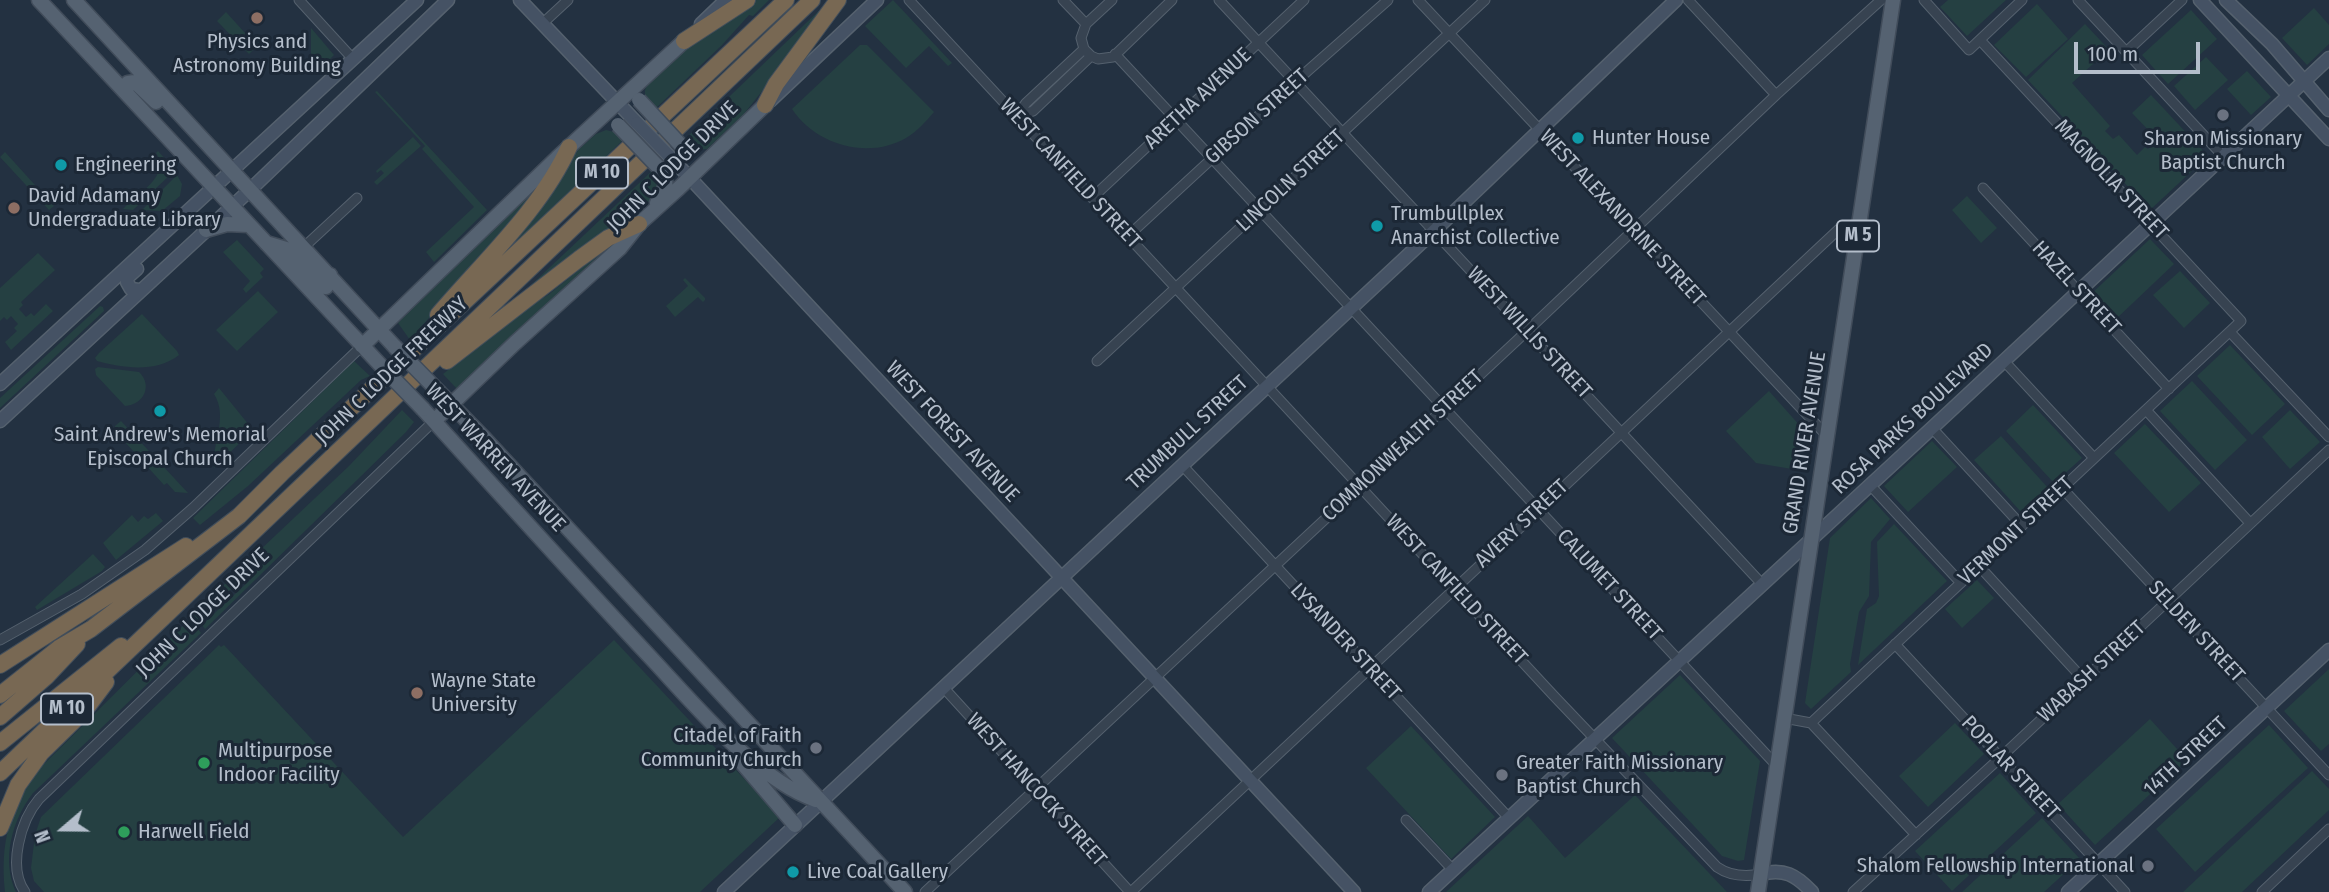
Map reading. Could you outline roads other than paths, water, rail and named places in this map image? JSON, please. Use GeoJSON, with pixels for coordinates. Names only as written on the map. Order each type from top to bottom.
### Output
{"type":"FeatureCollection","features":[{"type":"Feature","properties":{"kind":"highway"},"geometry":{"type":"LineString","coordinates":[[684,41],[747,0]]}},
{"type":"Feature","properties":{"kind":"highway","name":"JOHN C LODGE FREEWAY"},"geometry":{"type":"LineString","coordinates":[[0,695],[59,648],[91,629],[239,516],[282,472],[786,0]]}},
{"type":"Feature","properties":{"kind":"highway","name":"JOHN C LODGE FREEWAY"},"geometry":{"type":"LineString","coordinates":[[0,773],[812,0]]}},
{"type":"Feature","properties":{"kind":"highway"},"geometry":{"type":"LineString","coordinates":[[765,105],[776,84],[838,0]]}},
{"type":"Feature","properties":{"kind":"highway"},"geometry":{"type":"LineString","coordinates":[[418,346],[418,339],[526,214],[558,171],[569,147]]}},
{"type":"Feature","properties":{"kind":"highway"},"geometry":{"type":"LineString","coordinates":[[260,527],[287,512],[454,354],[608,238],[643,219]]}},
{"type":"Feature","properties":{"kind":"highway"},"geometry":{"type":"LineString","coordinates":[[0,665],[191,542],[264,483],[282,472]]}},
{"type":"Feature","properties":{"kind":"highway"},"geometry":{"type":"LineString","coordinates":[[0,743],[114,649],[154,626]]}},
{"type":"Feature","properties":{"kind":"highway"},"geometry":{"type":"LineString","coordinates":[[0,717],[46,677],[91,629]]}},
{"type":"Feature","properties":{"kind":"highway"},"geometry":{"type":"LineString","coordinates":[[0,828],[18,785],[41,752],[85,710],[134,644]]}},
{"type":"Feature","properties":{"kind":"main road","name":"WEST WARREN AVENUE"},"geometry":{"type":"LineString","coordinates":[[74,0],[905,892]]}},
{"type":"Feature","properties":{"kind":"main road","name":"GRAND RIVER AVENUE"},"geometry":{"type":"LineString","coordinates":[[1758,892],[1894,0]]}},
{"type":"Feature","properties":{"kind":"main road","name":"WEST WARREN AVENUE"},"geometry":{"type":"LineString","coordinates":[[42,1],[688,697],[758,765],[804,796],[821,802]]}},
{"type":"Feature","properties":{"kind":"main road"},"geometry":{"type":"LineString","coordinates":[[70,34],[76,32],[83,36],[110,62],[121,58],[122,52]]}},
{"type":"Feature","properties":{"kind":"main road"},"geometry":{"type":"LineString","coordinates":[[362,346],[569,147],[684,41]]}},
{"type":"Feature","properties":{"kind":"main road"},"geometry":{"type":"LineString","coordinates":[[642,80],[637,92],[639,100],[681,158],[697,158],[715,153]]}},
{"type":"Feature","properties":{"kind":"main road"},"geometry":{"type":"LineString","coordinates":[[126,92],[128,83],[135,82],[167,114],[186,120]]}},
{"type":"Feature","properties":{"kind":"main road","name":"JOHN C LODGE DRIVE"},"geometry":{"type":"LineString","coordinates":[[434,421],[620,248],[643,219],[765,105]]}},
{"type":"Feature","properties":{"kind":"main road"},"geometry":{"type":"LineString","coordinates":[[594,125],[608,122],[618,125],[667,179],[666,189],[643,219]]}},
{"type":"Feature","properties":{"kind":"main road"},"geometry":{"type":"LineString","coordinates":[[208,228],[228,224],[249,226],[256,211],[270,211]]}},
{"type":"Feature","properties":{"kind":"main road"},"geometry":{"type":"LineString","coordinates":[[264,242],[286,249],[320,286],[326,286],[330,275]]}},
{"type":"Feature","properties":{"kind":"main road"},"geometry":{"type":"LineString","coordinates":[[346,329],[357,323],[361,309]]}},
{"type":"Feature","properties":{"kind":"main road"},"geometry":{"type":"LineString","coordinates":[[449,438],[456,425],[470,423]]}},
{"type":"Feature","properties":{"kind":"main road"},"geometry":{"type":"LineString","coordinates":[[555,553],[557,544],[562,539],[578,540]]}},
{"type":"Feature","properties":{"kind":"main road"},"geometry":{"type":"LineString","coordinates":[[703,675],[704,685],[700,692],[688,697],[795,825]]}},
{"type":"Feature","properties":{"kind":"street"},"geometry":{"type":"LineString","coordinates":[[299,0],[353,58]]}},
{"type":"Feature","properties":{"kind":"street"},"geometry":{"type":"LineString","coordinates":[[0,384],[417,0],[426,6],[432,16]]}},
{"type":"Feature","properties":{"kind":"street"},"geometry":{"type":"LineString","coordinates":[[0,421],[232,207],[448,0]]}},
{"type":"Feature","properties":{"kind":"street","name":"WEST FOREST AVENUE"},"geometry":{"type":"LineString","coordinates":[[520,0],[637,123],[681,158],[690,177],[1354,892]]}},
{"type":"Feature","properties":{"kind":"street"},"geometry":{"type":"LineString","coordinates":[[542,24],[568,0]]}},
{"type":"Feature","properties":{"kind":"street"},"geometry":{"type":"LineString","coordinates":[[684,41],[726,0]]}},
{"type":"Feature","properties":{"kind":"street","name":"JOHN C LODGE DRIVE"},"geometry":{"type":"LineString","coordinates":[[765,105],[877,0]]}},
{"type":"Feature","properties":{"kind":"street","name":"WEST CANFIELD STREET"},"geometry":{"type":"LineString","coordinates":[[909,0],[1454,588],[1717,867],[1744,877],[1761,874]]}},
{"type":"Feature","properties":{"kind":"street"},"geometry":{"type":"LineString","coordinates":[[1063,0],[1086,24]]}},
{"type":"Feature","properties":{"kind":"street"},"geometry":{"type":"LineString","coordinates":[[1112,0],[1086,24],[1081,38],[1087,52],[1098,59],[1113,57],[1172,0]]}},
{"type":"Feature","properties":{"kind":"street","name":"WEST WILLIS STREET"},"geometry":{"type":"LineString","coordinates":[[1219,0],[1762,584]]}},
{"type":"Feature","properties":{"kind":"street","name":"ARETHA AVENUE"},"geometry":{"type":"LineString","coordinates":[[1092,198],[1304,0]]}},
{"type":"Feature","properties":{"kind":"street","name":"GIBSON STREET"},"geometry":{"type":"LineString","coordinates":[[1128,236],[1388,0]]}},
{"type":"Feature","properties":{"kind":"street","name":"WEST ALEXANDRINE STREET"},"geometry":{"type":"LineString","coordinates":[[1418,0],[1827,436]]}},
{"type":"Feature","properties":{"kind":"street","name":"LINCOLN STREET"},"geometry":{"type":"LineString","coordinates":[[1097,362],[1485,0]]}},
{"type":"Feature","properties":{"kind":"street","name":"TRUMBULL STREET"},"geometry":{"type":"LineString","coordinates":[[724,892],[1351,308],[1676,0]]}},
{"type":"Feature","properties":{"kind":"street"},"geometry":{"type":"LineString","coordinates":[[1688,0],[1776,95]]}},
{"type":"Feature","properties":{"kind":"street","name":"COMMONWEALTH STREET"},"geometry":{"type":"LineString","coordinates":[[925,892],[1776,95],[1881,0]]}},
{"type":"Feature","properties":{"kind":"street"},"geometry":{"type":"LineString","coordinates":[[1924,0],[1969,50],[2022,0]]}},
{"type":"Feature","properties":{"kind":"street"},"geometry":{"type":"LineString","coordinates":[[2078,0],[2223,156]]}},
{"type":"Feature","properties":{"kind":"street"},"geometry":{"type":"LineString","coordinates":[[2126,52],[2182,0]]}},
{"type":"Feature","properties":{"kind":"street"},"geometry":{"type":"LineString","coordinates":[[2200,0],[2329,139]]}},
{"type":"Feature","properties":{"kind":"street"},"geometry":{"type":"LineString","coordinates":[[2226,0],[2305,80],[2329,110]]}},
{"type":"Feature","properties":{"kind":"street","name":"MAGNOLIA STREET"},"geometry":{"type":"LineString","coordinates":[[1980,40],[2241,321]]}},
{"type":"Feature","properties":{"kind":"street"},"geometry":{"type":"LineString","coordinates":[[1017,116],[1026,103],[1087,52]]}},
{"type":"Feature","properties":{"kind":"street","name":"CALUMET STREET"},"geometry":{"type":"LineString","coordinates":[[1115,54],[1777,766]]}},
{"type":"Feature","properties":{"kind":"street","name":"ROSA PARKS BOULEVARD"},"geometry":{"type":"LineString","coordinates":[[1429,892],[2329,58]]}},
{"type":"Feature","properties":{"kind":"street"},"geometry":{"type":"LineString","coordinates":[[2270,76],[2280,77],[2284,74],[2287,69],[2286,60]]}},
{"type":"Feature","properties":{"kind":"street"},"geometry":{"type":"LineString","coordinates":[[253,151],[255,163],[270,171]]}},
{"type":"Feature","properties":{"kind":"street","name":"HAZEL STREET"},"geometry":{"type":"LineString","coordinates":[[1983,188],[2169,388]]}},
{"type":"Feature","properties":{"kind":"street"},"geometry":{"type":"LineString","coordinates":[[304,247],[357,198]]}},
{"type":"Feature","properties":{"kind":"street"},"geometry":{"type":"LineString","coordinates":[[193,207],[203,208],[207,212],[208,228]]}},
{"type":"Feature","properties":{"kind":"street","name":"AVERY STREET"},"geometry":{"type":"LineString","coordinates":[[1130,892],[1840,228],[1859,228]]}},
{"type":"Feature","properties":{"kind":"street"},"geometry":{"type":"LineString","coordinates":[[139,290],[131,289],[127,279],[152,255],[159,238]]}},
{"type":"Feature","properties":{"kind":"street"},"geometry":{"type":"LineString","coordinates":[[93,300],[99,299],[106,304],[109,319]]}},
{"type":"Feature","properties":{"kind":"street","name":"VERMONT STREET"},"geometry":{"type":"LineString","coordinates":[[1811,723],[2241,321]]}},
{"type":"Feature","properties":{"kind":"street"},"geometry":{"type":"LineString","coordinates":[[2230,332],[2329,437]]}},
{"type":"Feature","properties":{"kind":"street"},"geometry":{"type":"LineString","coordinates":[[0,640],[82,594],[145,550],[193,508],[362,346]]}},
{"type":"Feature","properties":{"kind":"street"},"geometry":{"type":"LineString","coordinates":[[2004,361],[2094,458]]}},
{"type":"Feature","properties":{"kind":"street"},"geometry":{"type":"LineString","coordinates":[[2146,410],[2250,523]]}},
{"type":"Feature","properties":{"kind":"street","name":"JOHN C LODGE DRIVE"},"geometry":{"type":"LineString","coordinates":[[25,892],[17,872],[23,825],[29,810],[434,421]]}},
{"type":"Feature","properties":{"kind":"street"},"geometry":{"type":"LineString","coordinates":[[1932,428],[2022,526]]}},
{"type":"Feature","properties":{"kind":"street","name":"WABASH STREET"},"geometry":{"type":"LineString","coordinates":[[1853,892],[2329,450]]}},
{"type":"Feature","properties":{"kind":"street","name":"LYSANDER STREET"},"geometry":{"type":"LineString","coordinates":[[1182,466],[1509,818]]}},
{"type":"Feature","properties":{"kind":"street"},"geometry":{"type":"LineString","coordinates":[[1870,485],[1961,583]]}},
{"type":"Feature","properties":{"kind":"street","name":"SELDEN STREET"},"geometry":{"type":"LineString","coordinates":[[2062,488],[2329,775]]}},
{"type":"Feature","properties":{"kind":"street"},"geometry":{"type":"LineString","coordinates":[[1979,566],[2084,680]]}},
{"type":"Feature","properties":{"kind":"street","name":"POPLAR STREET"},"geometry":{"type":"LineString","coordinates":[[1895,644],[2125,892]]}},
{"type":"Feature","properties":{"kind":"street","name":"14TH STREET"},"geometry":{"type":"LineString","coordinates":[[2068,892],[2329,650]]}},
{"type":"Feature","properties":{"kind":"street","name":"WEST HANCOCK STREET"},"geometry":{"type":"LineString","coordinates":[[943,687],[1130,892]]}},
{"type":"Feature","properties":{"kind":"street"},"geometry":{"type":"LineString","coordinates":[[1784,718],[1811,723],[1916,835]]}},
{"type":"Feature","properties":{"kind":"street"},"geometry":{"type":"LineString","coordinates":[[1405,820],[1452,870]]}},
{"type":"Feature","properties":{"kind":"street"},"geometry":{"type":"LineString","coordinates":[[2262,892],[2329,830]]}},
{"type":"Feature","properties":{"kind":"street"},"geometry":{"type":"LineString","coordinates":[[1761,874],[1779,871],[1791,874],[1799,878],[1812,892]]}},
{"type":"Feature","properties":{"kind":"place","name":"Physics and Astronomy Building"},"geometry":{"type":"Point","coordinates":[257,18]}},
{"type":"Feature","properties":{"kind":"place","name":"Sharon Missionary Baptist Church"},"geometry":{"type":"Point","coordinates":[2223,115]}},
{"type":"Feature","properties":{"kind":"place","name":"Hunter House"},"geometry":{"type":"Point","coordinates":[1578,138]}},
{"type":"Feature","properties":{"kind":"place","name":"Engineering"},"geometry":{"type":"Point","coordinates":[61,165]}},
{"type":"Feature","properties":{"kind":"place","name":"David Adamany Undergraduate Library"},"geometry":{"type":"Point","coordinates":[14,208]}},
{"type":"Feature","properties":{"kind":"place","name":"Trumbullplex Anarchist Collective"},"geometry":{"type":"Point","coordinates":[1377,226]}},
{"type":"Feature","properties":{"kind":"place","name":"Saint Andrew's Memorial Episcopal Church"},"geometry":{"type":"Point","coordinates":[160,411]}},
{"type":"Feature","properties":{"kind":"place","name":"Wayne State University"},"geometry":{"type":"Point","coordinates":[417,693]}},
{"type":"Feature","properties":{"kind":"place","name":"Citadel of Faith Community Church"},"geometry":{"type":"Point","coordinates":[816,748]}},
{"type":"Feature","properties":{"kind":"place","name":"Multipurpose Indoor Facility"},"geometry":{"type":"Point","coordinates":[204,763]}},
{"type":"Feature","properties":{"kind":"place","name":"Greater Faith Missionary Baptist Church"},"geometry":{"type":"Point","coordinates":[1502,775]}},
{"type":"Feature","properties":{"kind":"place","name":"Harwell Field"},"geometry":{"type":"Point","coordinates":[124,832]}},
{"type":"Feature","properties":{"kind":"place","name":"Shalom Fellowship International"},"geometry":{"type":"Point","coordinates":[2148,866]}},
{"type":"Feature","properties":{"kind":"place","name":"Live Coal Gallery"},"geometry":{"type":"Point","coordinates":[793,872]}}]}
